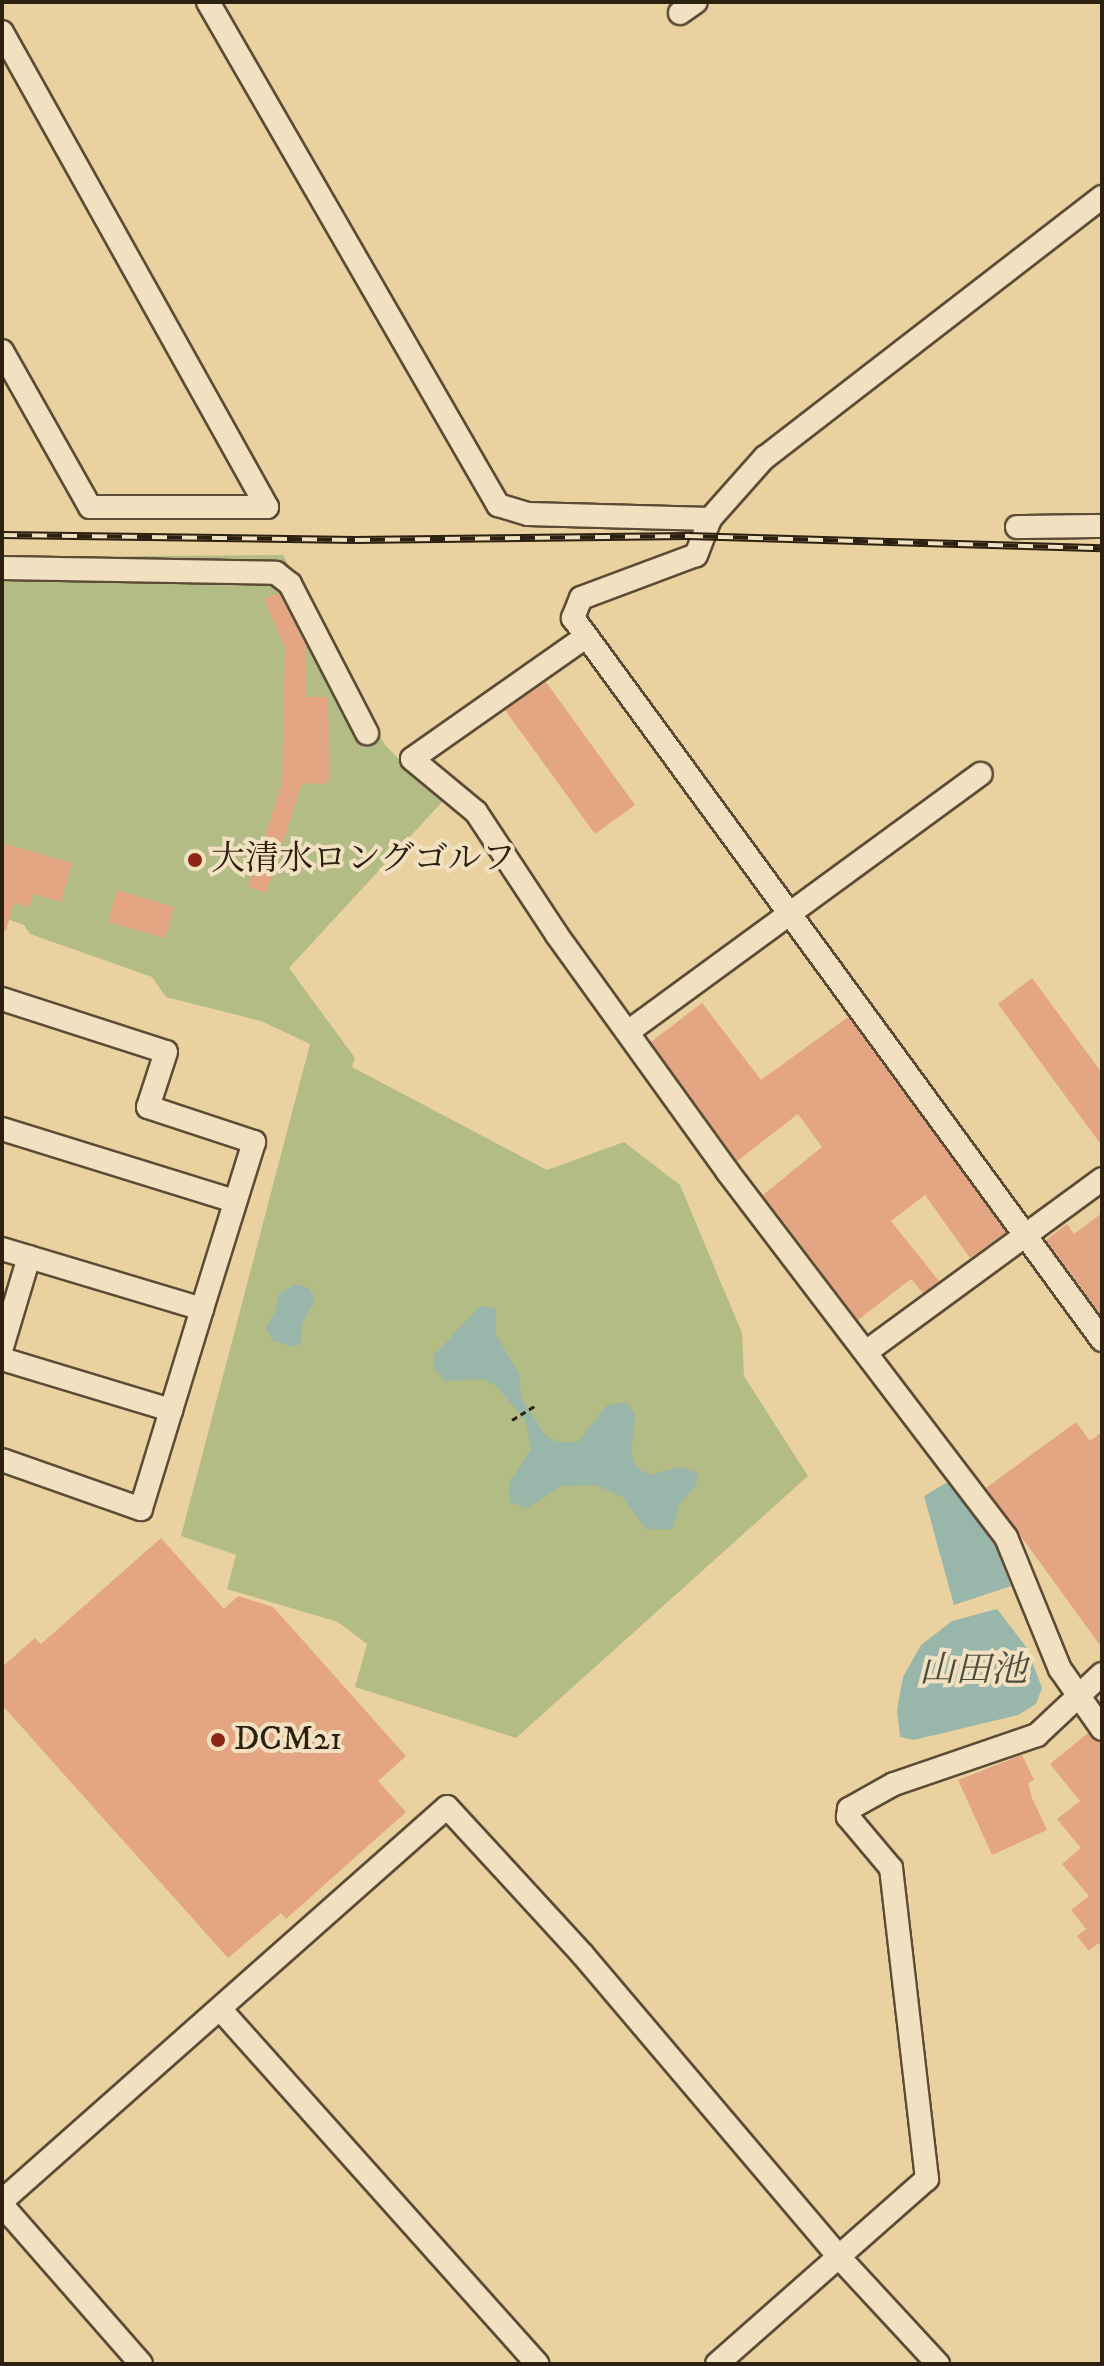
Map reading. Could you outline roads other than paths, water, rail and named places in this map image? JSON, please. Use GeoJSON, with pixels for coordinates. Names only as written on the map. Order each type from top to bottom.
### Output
{"type":"FeatureCollection","features":[{"type":"Feature","properties":{"kind":"street"},"geometry":{"type":"LineString","coordinates":[[208,2],[498,505],[528,514],[710,519]]}},
{"type":"Feature","properties":{"kind":"street"},"geometry":{"type":"LineString","coordinates":[[2,32],[267,507],[90,507],[2,351]]}},
{"type":"Feature","properties":{"kind":"street"},"geometry":{"type":"LineString","coordinates":[[1102,197],[765,457],[710,519],[696,555],[581,598],[573,618],[584,638],[1102,1340]]}},
{"type":"Feature","properties":{"kind":"street"},"geometry":{"type":"LineString","coordinates":[[1017,527],[1102,526]]}},
{"type":"Feature","properties":{"kind":"street"},"geometry":{"type":"LineString","coordinates":[[2,568],[276,573],[290,584],[367,733]]}},
{"type":"Feature","properties":{"kind":"street"},"geometry":{"type":"LineString","coordinates":[[584,638],[412,759],[476,812],[628,1032],[1006,1537],[1074,1695],[1102,1729]]}},
{"type":"Feature","properties":{"kind":"street"},"geometry":{"type":"LineString","coordinates":[[628,1032],[981,774]]}},
{"type":"Feature","properties":{"kind":"street"},"geometry":{"type":"LineString","coordinates":[[2,999],[166,1052],[148,1107],[254,1142],[141,1509],[2,1460]]}},
{"type":"Feature","properties":{"kind":"street"},"geometry":{"type":"LineString","coordinates":[[2,1129],[235,1201]]}},
{"type":"Feature","properties":{"kind":"street"},"geometry":{"type":"LineString","coordinates":[[866,1352],[1102,1179]]}},
{"type":"Feature","properties":{"kind":"street"},"geometry":{"type":"LineString","coordinates":[[2,1249],[202,1309]]}},
{"type":"Feature","properties":{"kind":"street"},"geometry":{"type":"LineString","coordinates":[[2,1347],[29,1257]]}},
{"type":"Feature","properties":{"kind":"street"},"geometry":{"type":"LineString","coordinates":[[2,1359],[171,1410]]}},
{"type":"Feature","properties":{"kind":"street"},"geometry":{"type":"LineString","coordinates":[[717,2364],[927,2179],[891,1868],[848,1817],[849,1809],[894,1784],[1037,1735],[1074,1695],[1102,1674]]}},
{"type":"Feature","properties":{"kind":"street"},"geometry":{"type":"LineString","coordinates":[[141,2364],[2,2203],[447,1807],[583,1955],[839,2257],[938,2364]]}},
{"type":"Feature","properties":{"kind":"street"},"geometry":{"type":"LineString","coordinates":[[221,2010],[537,2364]]}},
{"type":"Feature","properties":{"kind":"water"},"geometry":{"type":"Polygon","coordinates":[[[296,1284],[309,1288],[315,1300],[302,1324],[301,1342],[293,1347],[272,1340],[266,1328],[277,1308],[278,1294],[296,1284]]]}},
{"type":"Feature","properties":{"kind":"water"},"geometry":{"type":"Polygon","coordinates":[[[480,1306],[496,1309],[496,1335],[519,1374],[521,1398],[545,1435],[557,1442],[578,1442],[607,1405],[626,1402],[635,1414],[631,1453],[637,1468],[650,1475],[682,1467],[697,1473],[696,1486],[680,1503],[672,1529],[646,1529],[622,1497],[596,1485],[561,1486],[527,1508],[509,1502],[509,1483],[531,1449],[526,1421],[495,1385],[483,1379],[445,1381],[433,1367],[434,1355],[480,1306]]]}},
{"type":"Feature","properties":{"kind":"water"},"geometry":{"type":"Polygon","coordinates":[[[951,1480],[989,1529],[1011,1586],[954,1605],[924,1496],[951,1480]]]}},
{"type":"Feature","properties":{"kind":"water","name":"山田池"},"geometry":{"type":"Polygon","coordinates":[[[997,1609],[1027,1648],[1042,1688],[1036,1704],[1018,1715],[914,1740],[900,1737],[897,1710],[903,1677],[921,1645],[952,1621],[997,1609]]]}},
{"type":"Feature","properties":{"kind":"railway"},"geometry":{"type":"LineString","coordinates":[[2,535],[355,540],[688,536],[1102,548]]}},
{"type":"Feature","properties":{"kind":"place","name":"大清水ロングゴルフ"},"geometry":{"type":"Point","coordinates":[195,860]}},
{"type":"Feature","properties":{"kind":"place","name":"DCM21"},"geometry":{"type":"Point","coordinates":[218,1740]}}]}
